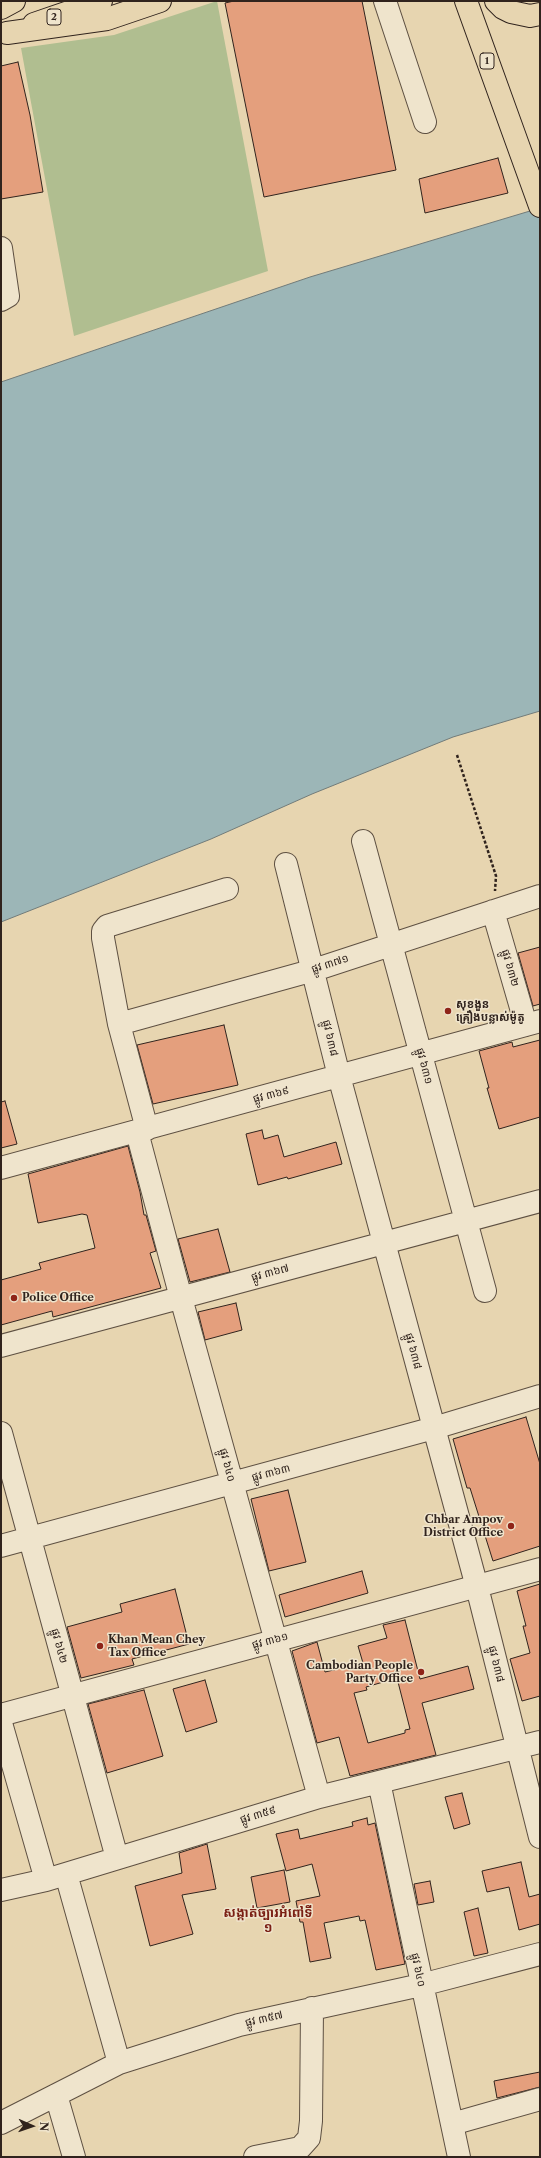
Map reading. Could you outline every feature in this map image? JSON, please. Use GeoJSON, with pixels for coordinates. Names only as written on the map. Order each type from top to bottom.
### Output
{"type":"FeatureCollection","features":[{"type":"Feature","properties":{"kind":"main road"},"geometry":{"type":"LineString","coordinates":[[1,8],[14,1]]}},
{"type":"Feature","properties":{"kind":"main road"},"geometry":{"type":"LineString","coordinates":[[1,8],[22,1]]}},
{"type":"Feature","properties":{"kind":"main road","name":"2"},"geometry":{"type":"LineString","coordinates":[[4,34],[101,1]]}},
{"type":"Feature","properties":{"kind":"main road"},"geometry":{"type":"LineString","coordinates":[[4,34],[107,19],[160,1]]}},
{"type":"Feature","properties":{"kind":"main road"},"geometry":{"type":"LineString","coordinates":[[458,1],[476,28]]}},
{"type":"Feature","properties":{"kind":"main road","name":"1"},"geometry":{"type":"LineString","coordinates":[[466,1],[508,121],[540,206]]}},
{"type":"Feature","properties":{"kind":"main road"},"geometry":{"type":"LineString","coordinates":[[496,1],[511,12],[535,15]]}},
{"type":"Feature","properties":{"kind":"street"},"geometry":{"type":"LineString","coordinates":[[385,1],[425,122]]}},
{"type":"Feature","properties":{"kind":"street"},"geometry":{"type":"LineString","coordinates":[[1,248],[8,296],[1,300]]}},
{"type":"Feature","properties":{"kind":"street","name":"ផ្លូវ ៦៣១"},"geometry":{"type":"LineString","coordinates":[[363,841],[485,1291]]}},
{"type":"Feature","properties":{"kind":"street","name":"ផ្លូវ ៦៣៨"},"geometry":{"type":"LineString","coordinates":[[286,864],[314,970],[339,1076],[477,1587],[540,1836]]}},
{"type":"Feature","properties":{"kind":"street","name":"ផ្លូវ ៦៤០"},"geometry":{"type":"LineString","coordinates":[[227,890],[107,926],[102,938],[142,1130],[181,1298],[319,1797]]}},
{"type":"Feature","properties":{"kind":"street","name":"ផ្លូវ ៣៧១"},"geometry":{"type":"LineString","coordinates":[[119,1024],[314,970],[540,896]]}},
{"type":"Feature","properties":{"kind":"street","name":"ផ្លូវ ៦៣២"},"geometry":{"type":"LineString","coordinates":[[493,911],[533,1023]]}},
{"type":"Feature","properties":{"kind":"street","name":"ផ្លូវ ៣៦៩"},"geometry":{"type":"LineString","coordinates":[[1,1168],[533,1023]]}},
{"type":"Feature","properties":{"kind":"street","name":"ផ្លូវ ៣៦៧"},"geometry":{"type":"LineString","coordinates":[[1,1346],[540,1200]]}},
{"type":"Feature","properties":{"kind":"street","name":"ផ្លូវ ៣៦៣"},"geometry":{"type":"LineString","coordinates":[[1,1546],[29,1537],[232,1484],[434,1428],[540,1396]]}},
{"type":"Feature","properties":{"kind":"street","name":"ផ្លូវ ៦៤២"},"geometry":{"type":"LineString","coordinates":[[1,1433],[117,1858]]}},
{"type":"Feature","properties":{"kind":"street","name":"ផ្លូវ ៣៦១"},"geometry":{"type":"LineString","coordinates":[[1,1714],[540,1569]]}},
{"type":"Feature","properties":{"kind":"street"},"geometry":{"type":"LineString","coordinates":[[1,1723],[56,1877],[119,2063]]}},
{"type":"Feature","properties":{"kind":"street","name":"ផ្លូវ ៣៥៩"},"geometry":{"type":"LineString","coordinates":[[1,1890],[56,1877],[319,1797],[540,1742]]}},
{"type":"Feature","properties":{"kind":"street","name":"ផ្លូវ ៦៤០"},"geometry":{"type":"LineString","coordinates":[[379,1782],[459,2157]]}},
{"type":"Feature","properties":{"kind":"street","name":"ផ្លូវ ៣៥៧"},"geometry":{"type":"LineString","coordinates":[[1,2123],[119,2063],[239,2025],[422,1985],[540,1954]]}},
{"type":"Feature","properties":{"kind":"street"},"geometry":{"type":"LineString","coordinates":[[255,2157],[300,2148],[309,2138],[311,2122],[312,2008]]}},
{"type":"Feature","properties":{"kind":"street"},"geometry":{"type":"LineString","coordinates":[[56,2095],[74,2157]]}},
{"type":"Feature","properties":{"kind":"street"},"geometry":{"type":"LineString","coordinates":[[452,2124],[540,2099]]}},
{"type":"Feature","properties":{"kind":"path"},"geometry":{"type":"LineString","coordinates":[[457,755],[496,876],[493,911]]}},
{"type":"Feature","properties":{"kind":"green space"},"geometry":{"type":"Polygon","coordinates":[[[217,1],[268,271],[74,336],[21,48],[114,35],[217,1]]]}},
{"type":"Feature","properties":{"kind":"water"},"geometry":{"type":"Polygon","coordinates":[[[540,208],[540,711],[453,737],[312,794],[211,839],[1,922],[1,382],[310,277],[540,208]]]}},
{"type":"Feature","properties":{"kind":"building"},"geometry":{"type":"Polygon","coordinates":[[[234,1],[362,1],[396,170],[264,197],[225,3],[234,1]]]}},
{"type":"Feature","properties":{"kind":"building"},"geometry":{"type":"Polygon","coordinates":[[[18,62],[30,115],[43,192],[1,199],[1,66],[18,62]]]}},
{"type":"Feature","properties":{"kind":"building"},"geometry":{"type":"Polygon","coordinates":[[[498,158],[508,193],[425,213],[419,179],[498,158]]]}},
{"type":"Feature","properties":{"kind":"building"},"geometry":{"type":"Polygon","coordinates":[[[540,947],[540,1004],[533,1006],[518,953],[540,947]]]}},
{"type":"Feature","properties":{"kind":"building"},"geometry":{"type":"Polygon","coordinates":[[[224,1025],[238,1085],[153,1104],[137,1045],[224,1025]]]}},
{"type":"Feature","properties":{"kind":"building"},"geometry":{"type":"Polygon","coordinates":[[[540,1040],[540,1117],[499,1129],[487,1088],[489,1088],[479,1051],[512,1042],[513,1047],[540,1040]]]}},
{"type":"Feature","properties":{"kind":"building"},"geometry":{"type":"Polygon","coordinates":[[[5,1101],[17,1144],[1,1148],[1,1102],[5,1101]]]}},
{"type":"Feature","properties":{"kind":"building"},"geometry":{"type":"Polygon","coordinates":[[[262,1130],[264,1139],[278,1135],[284,1157],[336,1142],[342,1164],[288,1179],[287,1177],[258,1185],[246,1134],[262,1130]]]}},
{"type":"Feature","properties":{"kind":"building"},"geometry":{"type":"Polygon","coordinates":[[[128,1146],[140,1192],[144,1215],[146,1215],[156,1251],[150,1253],[161,1288],[53,1317],[52,1311],[1,1325],[1,1280],[41,1269],[39,1263],[95,1248],[87,1215],[82,1214],[38,1223],[28,1174],[128,1146]]]}},
{"type":"Feature","properties":{"kind":"building"},"geometry":{"type":"Polygon","coordinates":[[[218,1229],[230,1272],[190,1282],[178,1239],[218,1229]]]}},
{"type":"Feature","properties":{"kind":"building"},"geometry":{"type":"Polygon","coordinates":[[[236,1303],[242,1330],[205,1340],[198,1312],[236,1303]]]}},
{"type":"Feature","properties":{"kind":"building"},"geometry":{"type":"Polygon","coordinates":[[[526,1417],[540,1464],[540,1546],[493,1561],[470,1488],[467,1488],[453,1439],[526,1417]]]}},
{"type":"Feature","properties":{"kind":"building"},"geometry":{"type":"Polygon","coordinates":[[[288,1490],[306,1562],[269,1571],[251,1499],[288,1490]]]}},
{"type":"Feature","properties":{"kind":"building"},"geometry":{"type":"Polygon","coordinates":[[[362,1571],[368,1593],[285,1617],[279,1595],[362,1571]]]}},
{"type":"Feature","properties":{"kind":"building"},"geometry":{"type":"Polygon","coordinates":[[[540,1584],[540,1696],[522,1701],[510,1659],[530,1653],[523,1626],[526,1626],[517,1591],[540,1584]]]}},
{"type":"Feature","properties":{"kind":"building"},"geometry":{"type":"Polygon","coordinates":[[[175,1589],[189,1644],[132,1659],[134,1665],[81,1678],[67,1627],[122,1612],[120,1604],[175,1589]]]}},
{"type":"Feature","properties":{"kind":"building"},"geometry":{"type":"Polygon","coordinates":[[[405,1620],[420,1679],[468,1666],[474,1689],[422,1703],[436,1755],[350,1776],[339,1737],[317,1743],[292,1651],[317,1642],[325,1672],[363,1663],[358,1646],[387,1638],[383,1625],[405,1620]],[[397,1678],[366,1687],[367,1690],[354,1693],[368,1743],[405,1733],[405,1730],[410,1729],[397,1678]]]}},
{"type":"Feature","properties":{"kind":"building"},"geometry":{"type":"Polygon","coordinates":[[[205,1680],[217,1722],[186,1732],[173,1689],[205,1680]]]}},
{"type":"Feature","properties":{"kind":"building"},"geometry":{"type":"Polygon","coordinates":[[[144,1690],[163,1756],[107,1773],[88,1704],[144,1690]]]}},
{"type":"Feature","properties":{"kind":"building"},"geometry":{"type":"Polygon","coordinates":[[[462,1793],[470,1824],[454,1829],[445,1797],[462,1793]]]}},
{"type":"Feature","properties":{"kind":"building"},"geometry":{"type":"Polygon","coordinates":[[[367,1818],[368,1825],[375,1823],[405,1964],[376,1970],[365,1920],[360,1921],[359,1916],[324,1923],[331,1958],[310,1962],[303,1922],[300,1922],[296,1901],[320,1896],[312,1864],[286,1871],[276,1834],[298,1829],[300,1839],[353,1826],[352,1822],[367,1818]]]}},
{"type":"Feature","properties":{"kind":"building"},"geometry":{"type":"Polygon","coordinates":[[[207,1844],[216,1889],[182,1895],[193,1934],[150,1946],[135,1886],[182,1873],[179,1853],[207,1844]]]}},
{"type":"Feature","properties":{"kind":"building"},"geometry":{"type":"Polygon","coordinates":[[[521,1862],[529,1897],[540,1894],[540,1924],[519,1930],[509,1887],[487,1892],[482,1871],[521,1862]]]}},
{"type":"Feature","properties":{"kind":"building"},"geometry":{"type":"Polygon","coordinates":[[[284,1870],[290,1902],[257,1908],[251,1877],[284,1870]]]}},
{"type":"Feature","properties":{"kind":"building"},"geometry":{"type":"Polygon","coordinates":[[[430,1881],[434,1902],[418,1905],[414,1884],[430,1881]]]}},
{"type":"Feature","properties":{"kind":"building"},"geometry":{"type":"Polygon","coordinates":[[[478,1908],[488,1953],[474,1956],[464,1912],[478,1908]]]}},
{"type":"Feature","properties":{"kind":"building"},"geometry":{"type":"Polygon","coordinates":[[[540,2072],[540,2087],[497,2098],[494,2081],[540,2072]]]}},
{"type":"Feature","properties":{"kind":"place","name":"សុខងួន គ្រឿងបន្លាស់ម៉ូតូ"},"geometry":{"type":"Point","coordinates":[448,1011]}},
{"type":"Feature","properties":{"kind":"place","name":"Police Office"},"geometry":{"type":"Point","coordinates":[14,1298]}},
{"type":"Feature","properties":{"kind":"place","name":"Chbar Ampov District Office"},"geometry":{"type":"Point","coordinates":[511,1526]}},
{"type":"Feature","properties":{"kind":"place","name":"Khan Mean Chey Tax Office"},"geometry":{"type":"Point","coordinates":[100,1646]}},
{"type":"Feature","properties":{"kind":"place","name":"Cambodian People Party Office"},"geometry":{"type":"Point","coordinates":[421,1672]}},
{"type":"Feature","properties":{"kind":"district","name":"សង្កាត់ច្បារអំពៅទី ១"},"geometry":{"type":"Point","coordinates":[268,1920]}}]}
